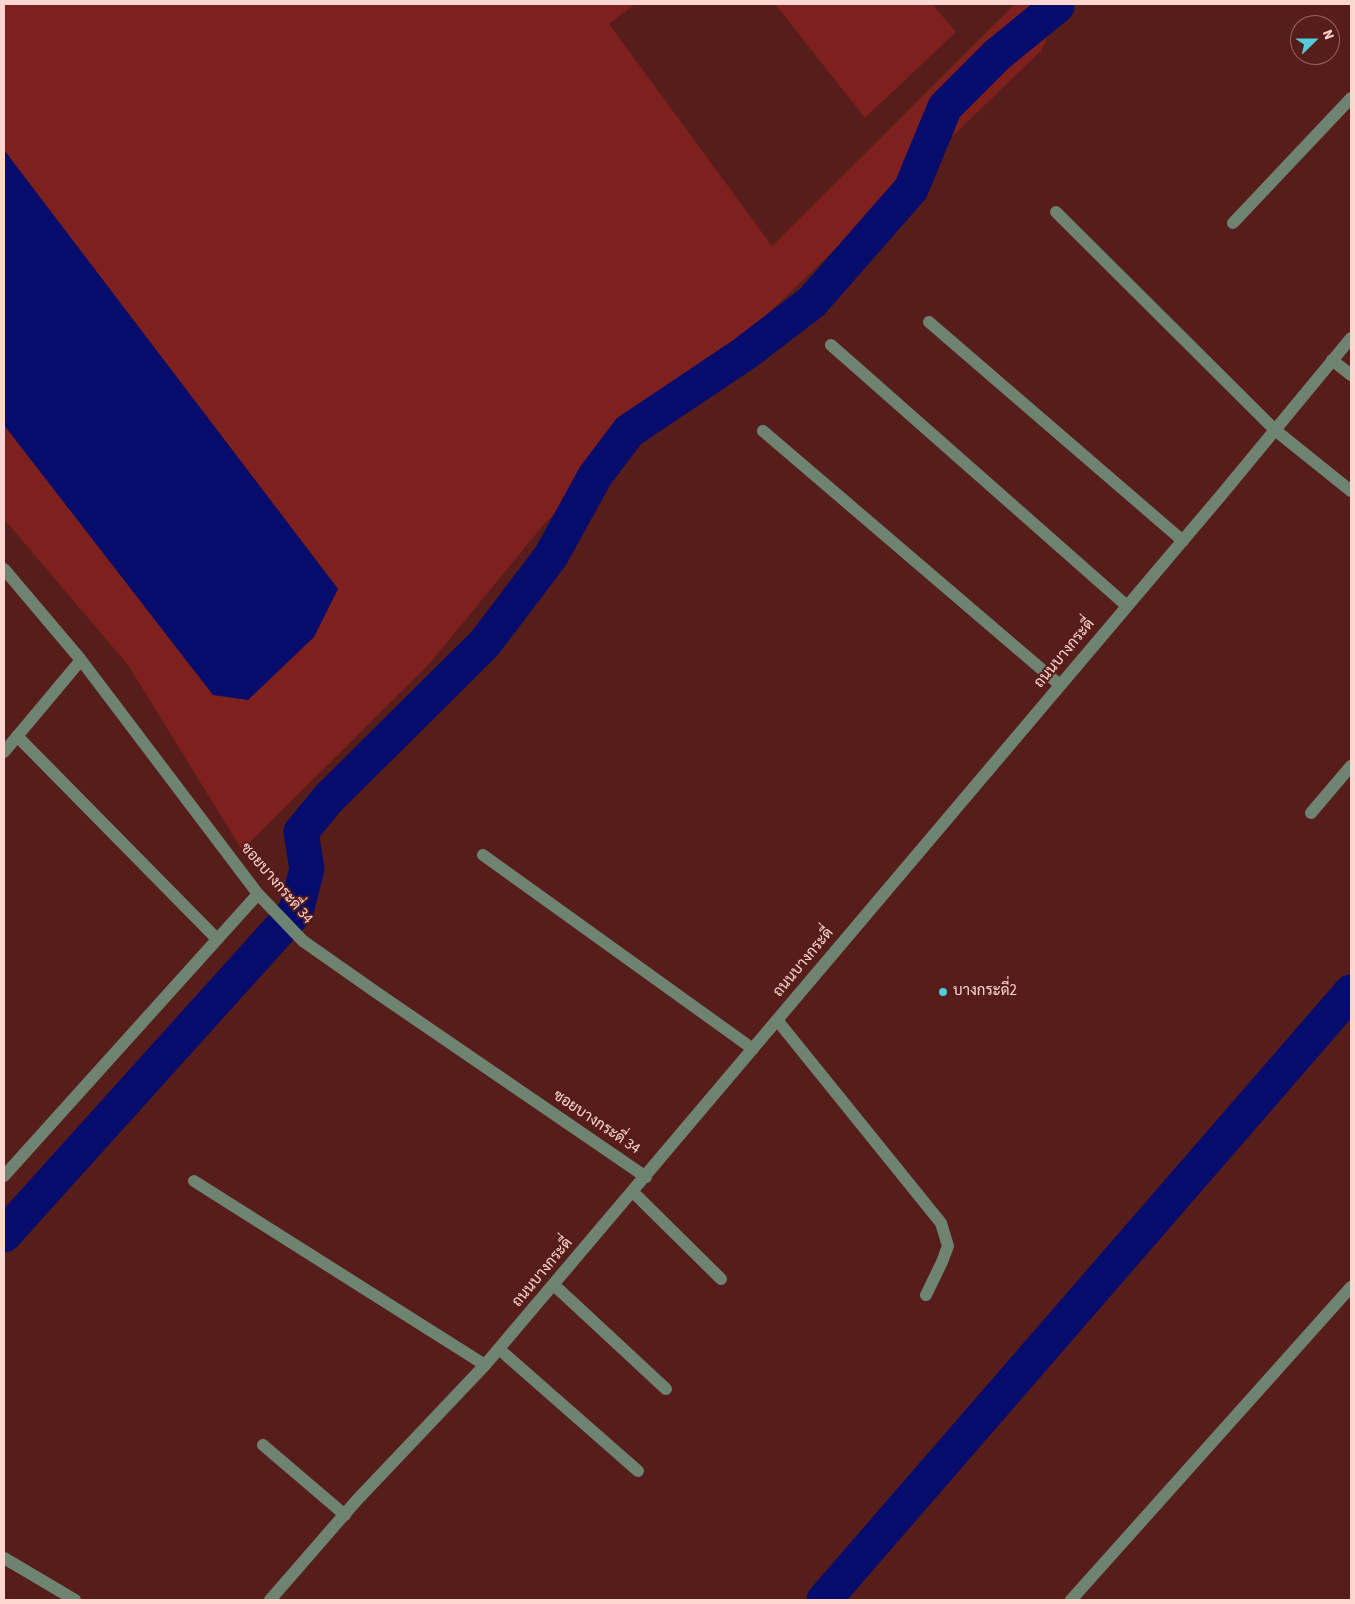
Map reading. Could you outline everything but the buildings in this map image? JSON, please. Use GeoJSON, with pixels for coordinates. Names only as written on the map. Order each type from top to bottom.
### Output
{"type":"FeatureCollection","features":[{"type":"Feature","properties":{"kind":"street"},"geometry":{"type":"LineString","coordinates":[[1233,224],[1350,102]]}},
{"type":"Feature","properties":{"kind":"street"},"geometry":{"type":"LineString","coordinates":[[1056,212],[1275,430],[1351,491]]}},
{"type":"Feature","properties":{"kind":"street"},"geometry":{"type":"LineString","coordinates":[[929,322],[1182,541]]}},
{"type":"Feature","properties":{"kind":"street","name":"ถนนบางกระดี่"},"geometry":{"type":"LineString","coordinates":[[271,1600],[345,1515],[485,1365],[554,1285],[1351,338]]}},
{"type":"Feature","properties":{"kind":"street"},"geometry":{"type":"LineString","coordinates":[[831,345],[1127,606]]}},
{"type":"Feature","properties":{"kind":"street"},"geometry":{"type":"LineString","coordinates":[[1332,360],[1351,375]]}},
{"type":"Feature","properties":{"kind":"street"},"geometry":{"type":"LineString","coordinates":[[763,431],[1060,685]]}},
{"type":"Feature","properties":{"kind":"street","name":"ซอยบางกระดี่ 34"},"geometry":{"type":"LineString","coordinates":[[4,569],[81,660],[258,894],[302,940],[388,1001],[646,1176]]}},
{"type":"Feature","properties":{"kind":"street"},"geometry":{"type":"LineString","coordinates":[[4,752],[81,660]]}},
{"type":"Feature","properties":{"kind":"street"},"geometry":{"type":"LineString","coordinates":[[17,736],[217,939]]}},
{"type":"Feature","properties":{"kind":"street"},"geometry":{"type":"LineString","coordinates":[[1311,813],[1351,766]]}},
{"type":"Feature","properties":{"kind":"street"},"geometry":{"type":"LineString","coordinates":[[484,855],[753,1049]]}},
{"type":"Feature","properties":{"kind":"street"},"geometry":{"type":"LineString","coordinates":[[4,1176],[258,894]]}},
{"type":"Feature","properties":{"kind":"street"},"geometry":{"type":"LineString","coordinates":[[777,1020],[941,1223],[948,1246],[926,1295]]}},
{"type":"Feature","properties":{"kind":"street"},"geometry":{"type":"LineString","coordinates":[[194,1181],[485,1365]]}},
{"type":"Feature","properties":{"kind":"street"},"geometry":{"type":"LineString","coordinates":[[632,1192],[721,1279]]}},
{"type":"Feature","properties":{"kind":"street"},"geometry":{"type":"LineString","coordinates":[[554,1285],[666,1389]]}},
{"type":"Feature","properties":{"kind":"street"},"geometry":{"type":"LineString","coordinates":[[1071,1600],[1351,1287]]}},
{"type":"Feature","properties":{"kind":"street"},"geometry":{"type":"LineString","coordinates":[[499,1349],[638,1471]]}},
{"type":"Feature","properties":{"kind":"street"},"geometry":{"type":"LineString","coordinates":[[263,1444],[345,1515]]}},
{"type":"Feature","properties":{"kind":"street"},"geometry":{"type":"LineString","coordinates":[[4,1558],[75,1600]]}},
{"type":"Feature","properties":{"kind":"shaded area"},"geometry":{"type":"Polygon","coordinates":[[[4,4],[635,4],[609,24],[772,246],[1015,4],[1063,4],[1041,51],[800,283],[545,523],[430,663],[242,850],[128,665],[4,519],[4,425],[145,606],[338,589],[4,150],[4,4]]]}},
{"type":"Feature","properties":{"kind":"shaded area"},"geometry":{"type":"Polygon","coordinates":[[[775,4],[932,4],[956,32],[865,118],[775,4]]]}},
{"type":"Feature","properties":{"kind":"shaded area"},"geometry":{"type":"Polygon","coordinates":[[[4,150],[338,589],[314,637],[248,700],[213,695],[4,425],[4,150]]]}},
{"type":"Feature","properties":{"kind":"waterway"},"geometry":{"type":"LineString","coordinates":[[4,1235],[296,911],[307,869],[301,832],[328,799],[485,643],[551,556],[595,476],[629,431],[744,354],[812,302],[911,189],[945,107],[997,55],[1057,6],[1057,4]]}},
{"type":"Feature","properties":{"kind":"waterway"},"geometry":{"type":"LineString","coordinates":[[824,1600],[1351,992]]}},
{"type":"Feature","properties":{"kind":"place","name":"บางกระดี่2"},"geometry":{"type":"Point","coordinates":[943,992]}}]}
